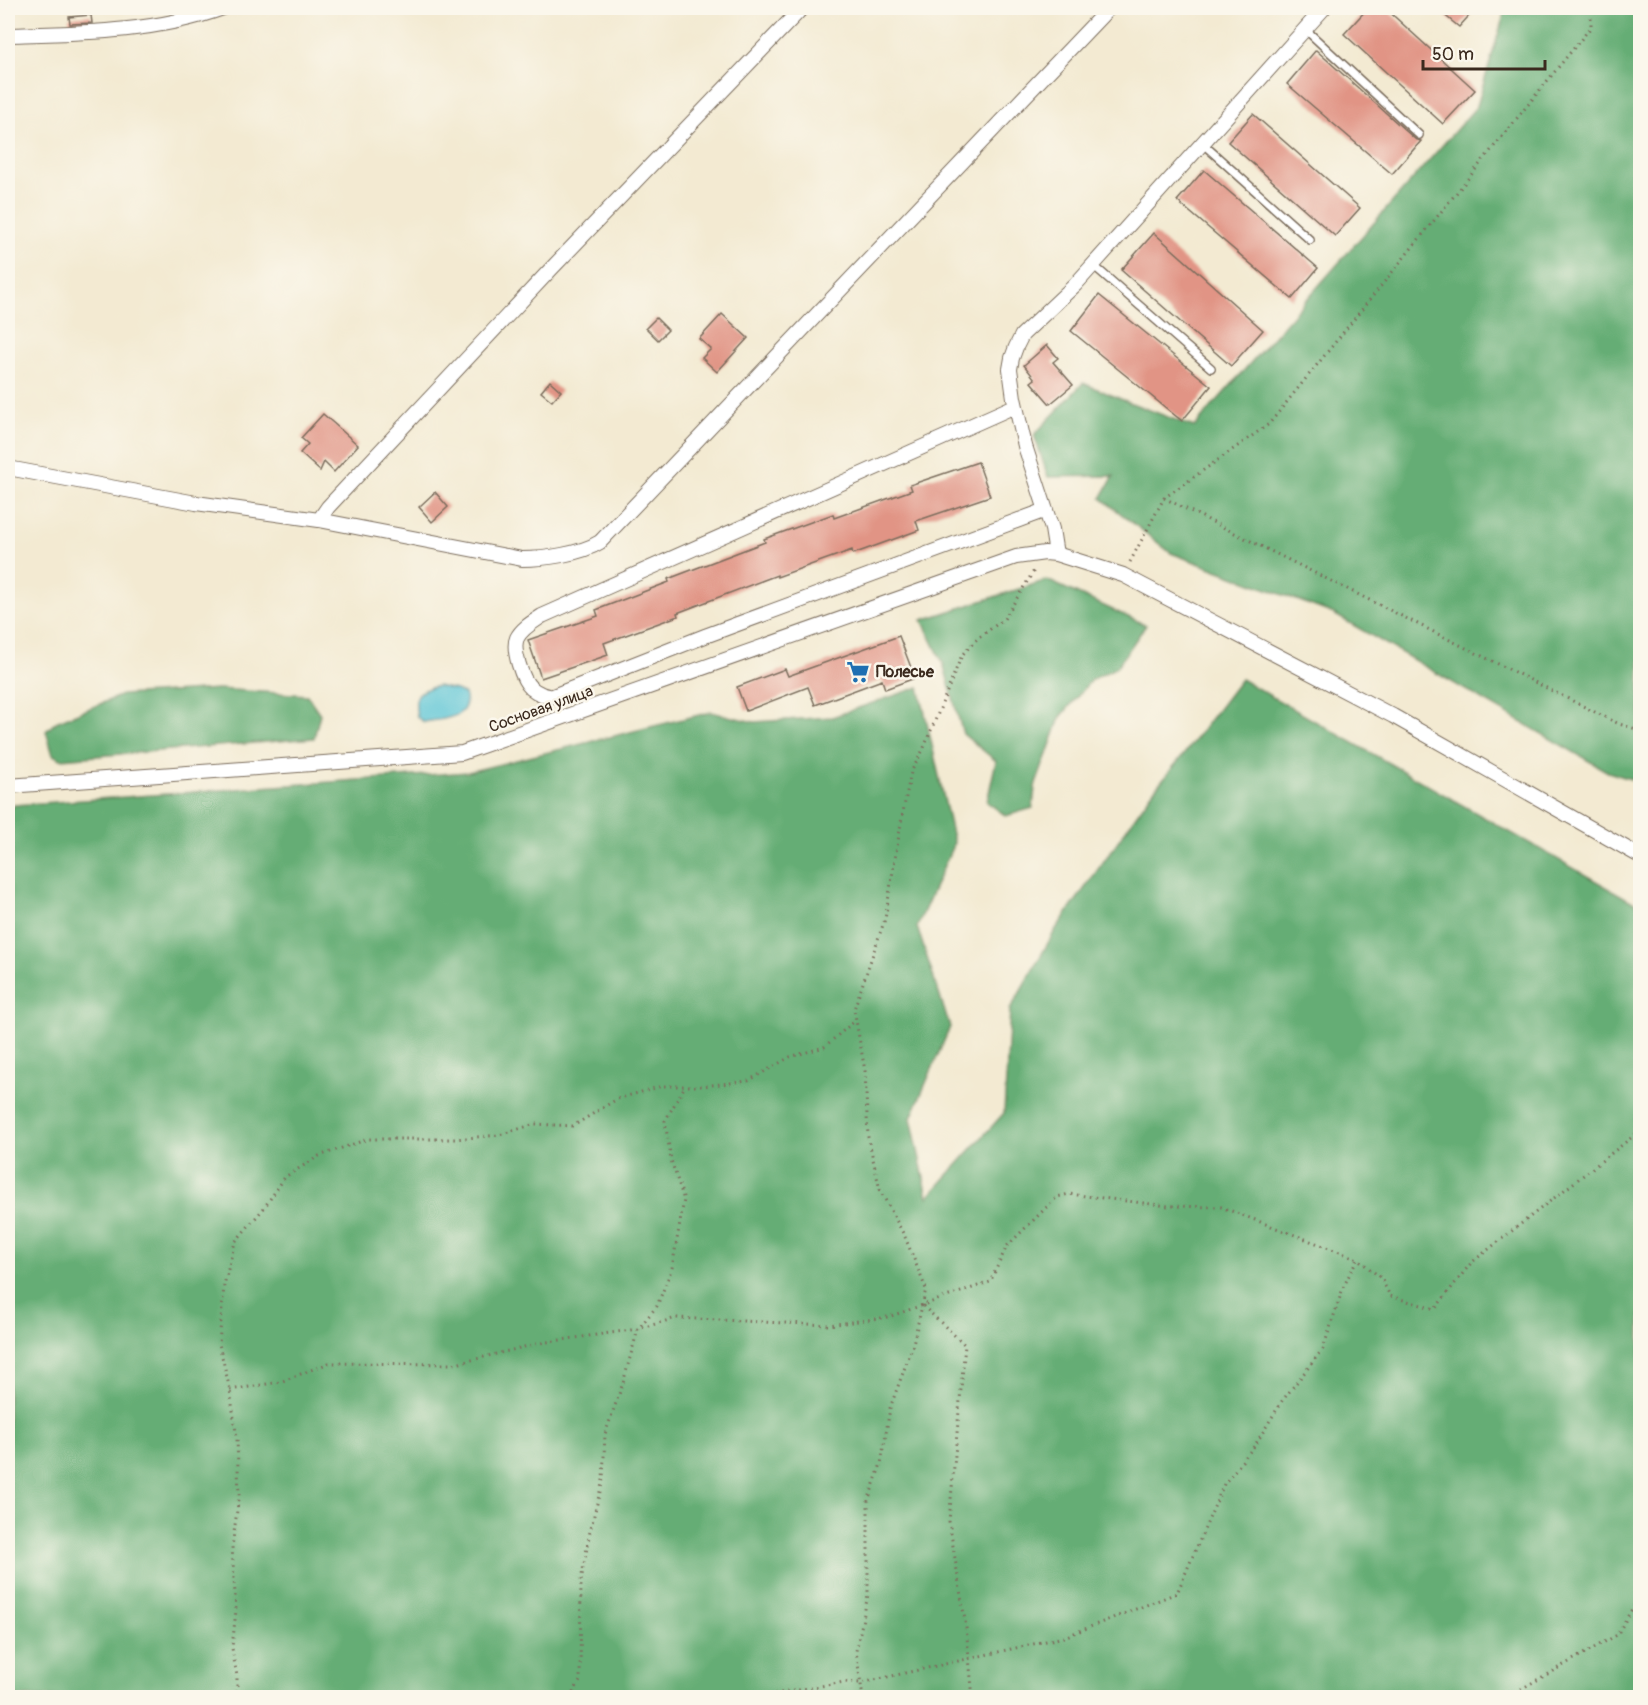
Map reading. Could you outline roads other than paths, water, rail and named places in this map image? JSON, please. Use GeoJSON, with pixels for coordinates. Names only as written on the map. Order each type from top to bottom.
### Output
{"type":"FeatureCollection","features":[{"type":"Feature","properties":{"kind":"street"},"geometry":{"type":"LineString","coordinates":[[8,35],[62,34],[141,28],[222,8]]}},
{"type":"Feature","properties":{"kind":"street"},"geometry":{"type":"LineString","coordinates":[[319,520],[328,507],[410,418],[802,8]]}},
{"type":"Feature","properties":{"kind":"street"},"geometry":{"type":"LineString","coordinates":[[8,468],[196,503],[319,520],[522,559],[545,558],[592,547],[600,542],[1109,8]]}},
{"type":"Feature","properties":{"kind":"street"},"geometry":{"type":"LineString","coordinates":[[1324,8],[1075,285],[1022,335],[1012,358],[1010,382],[1025,446],[1052,529],[1055,554],[1123,574],[1393,716],[1641,856]]}},
{"type":"Feature","properties":{"kind":"street"},"geometry":{"type":"LineString","coordinates":[[1015,406],[542,616],[524,629],[517,639],[514,650],[531,688],[549,697],[554,696],[705,636],[1046,510]]}},
{"type":"Feature","properties":{"kind":"street","name":"Сосновая улица"},"geometry":{"type":"LineString","coordinates":[[8,786],[462,753],[1016,557],[1055,554]]}},
{"type":"Feature","properties":{"kind":"lane"},"geometry":{"type":"LineString","coordinates":[[1305,29],[1419,135]]}},
{"type":"Feature","properties":{"kind":"lane"},"geometry":{"type":"LineString","coordinates":[[1202,143],[1311,240]]}},
{"type":"Feature","properties":{"kind":"lane"},"geometry":{"type":"LineString","coordinates":[[1093,265],[1211,368]]}},
{"type":"Feature","properties":{"kind":"water"},"geometry":{"type":"Polygon","coordinates":[[[438,686],[464,694],[466,702],[464,708],[454,716],[424,722],[417,717],[416,699],[425,689],[438,686]]]}},
{"type":"Feature","properties":{"kind":"place","name":"Полесье"},"geometry":{"type":"Point","coordinates":[858,672]}}]}
